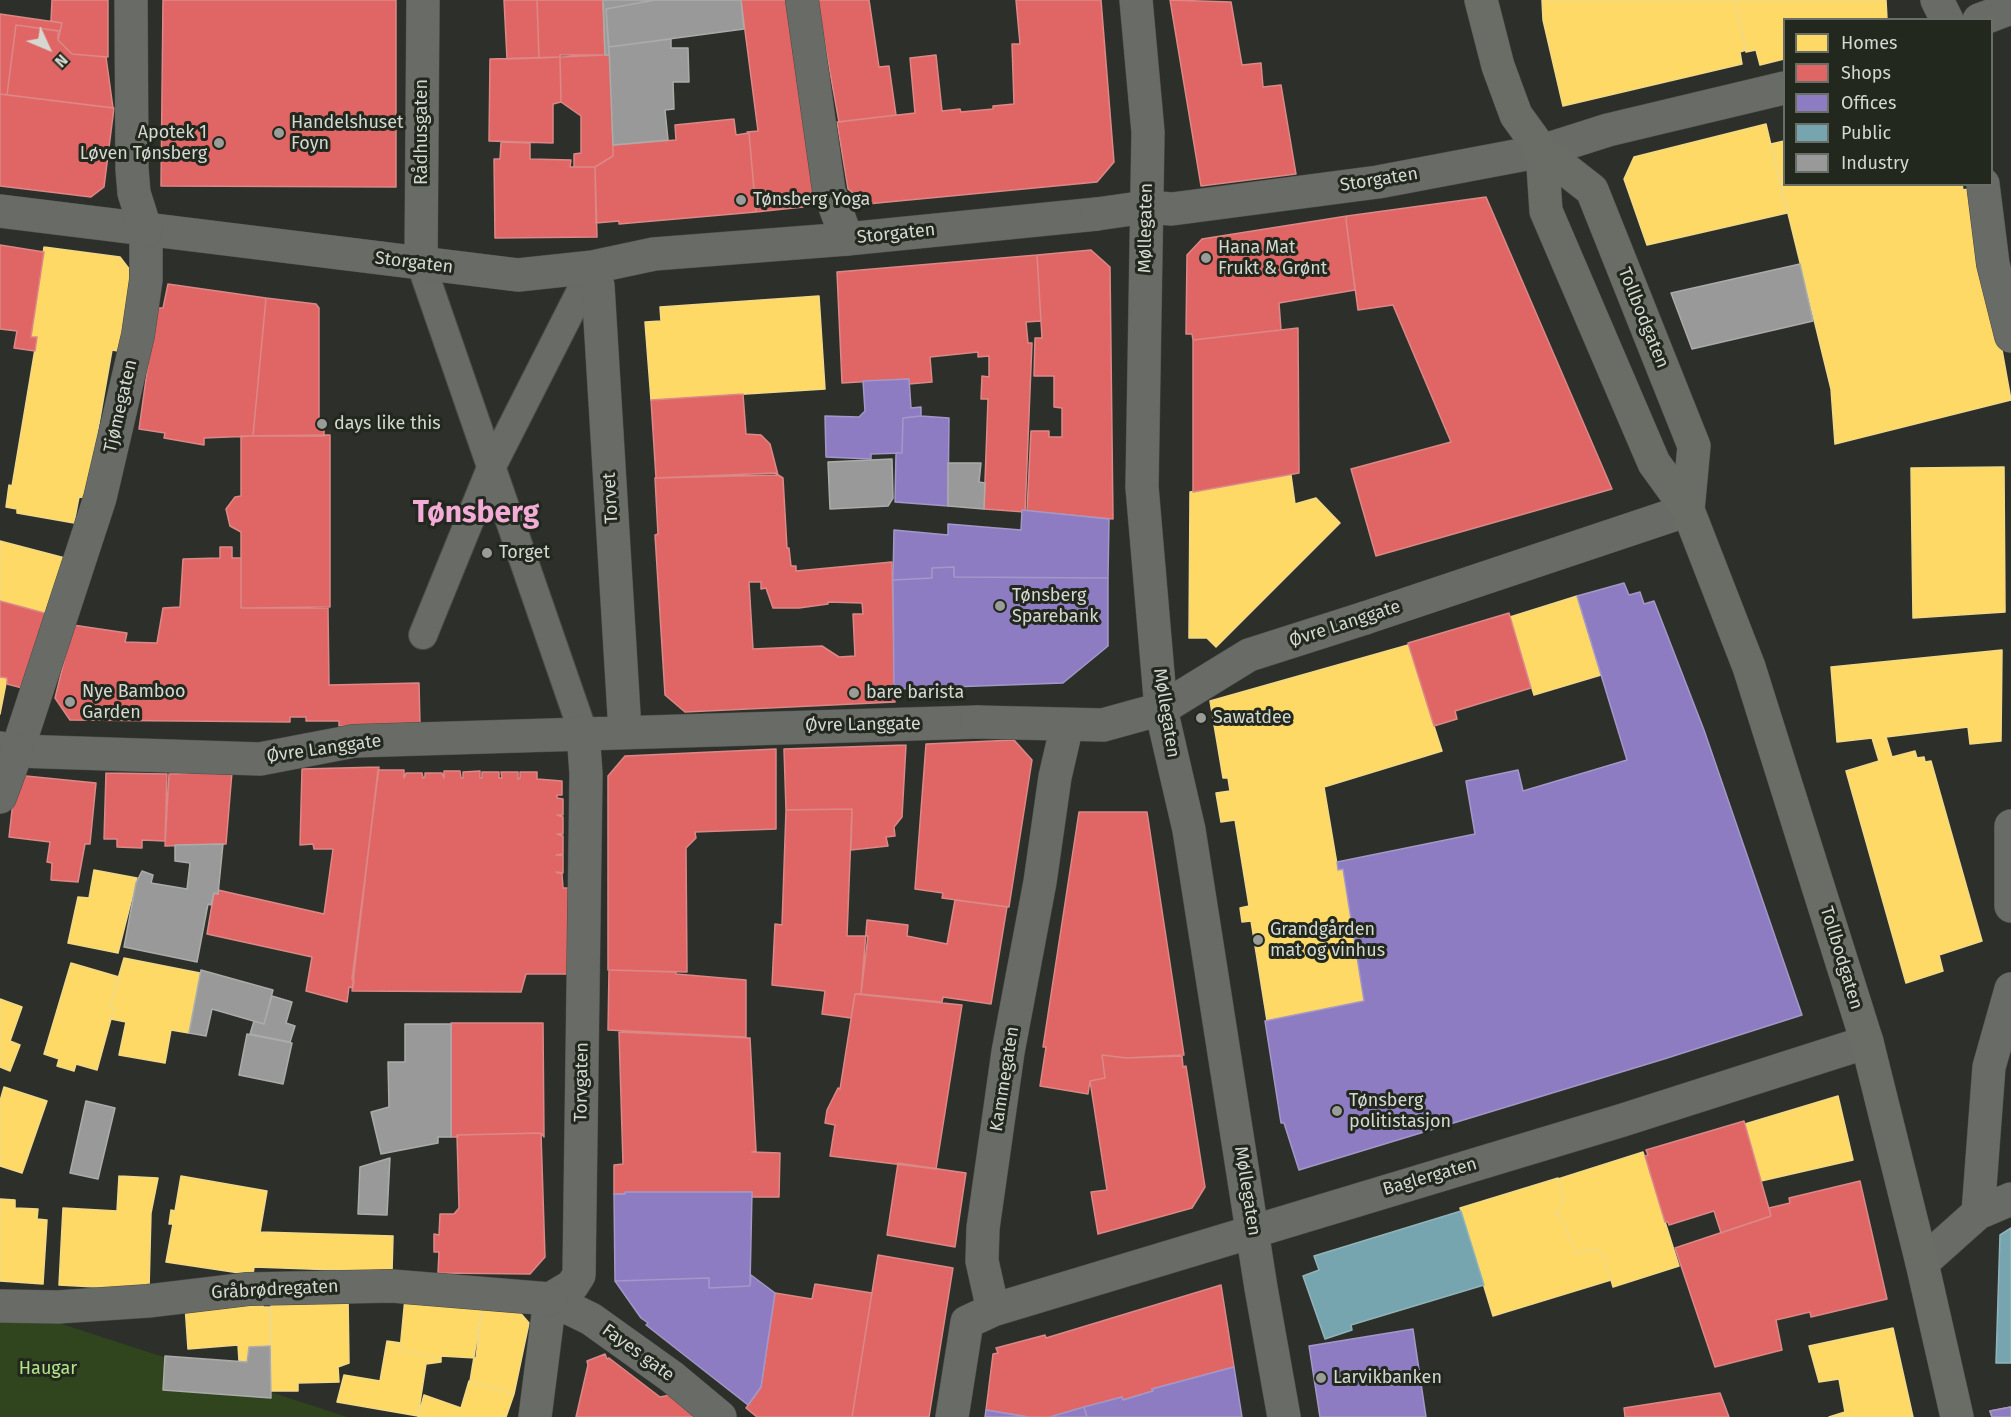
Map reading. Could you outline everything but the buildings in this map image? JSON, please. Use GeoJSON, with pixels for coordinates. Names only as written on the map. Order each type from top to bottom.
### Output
{"type":"FeatureCollection","features":[{"type":"Feature","properties":{"kind":"main road","name":"Tollbodgaten"},"geometry":{"type":"LineString","coordinates":[[1481,0],[1498,66],[1516,115],[1542,152],[1592,190],[1694,446],[1688,510]]}},
{"type":"Feature","properties":{"kind":"main road","name":"Tollbodgaten"},"geometry":{"type":"LineString","coordinates":[[1542,152],[1546,211],[1654,463],[1688,510],[1749,667],[1867,1042],[1922,1263],[1957,1417]]}},
{"type":"Feature","properties":{"kind":"street","name":"Tjømegaten"},"geometry":{"type":"LineString","coordinates":[[0,797],[9,749],[100,498],[138,335],[146,280],[146,231],[134,193],[132,168],[131,0]]}},
{"type":"Feature","properties":{"kind":"street","name":"Rådhusgaten"},"geometry":{"type":"LineString","coordinates":[[422,264],[423,0]]}},
{"type":"Feature","properties":{"kind":"street"},"geometry":{"type":"LineString","coordinates":[[802,0],[829,191],[847,239]]}},
{"type":"Feature","properties":{"kind":"street","name":"Møllegaten"},"geometry":{"type":"LineString","coordinates":[[1136,0],[1148,132],[1142,487],[1161,709],[1189,830],[1284,1417]]}},
{"type":"Feature","properties":{"kind":"street"},"geometry":{"type":"LineString","coordinates":[[1937,0],[1946,18]]}},
{"type":"Feature","properties":{"kind":"street"},"geometry":{"type":"LineString","coordinates":[[1984,18],[2011,8]]}},
{"type":"Feature","properties":{"kind":"street","name":"Storgaten"},"geometry":{"type":"LineString","coordinates":[[0,211],[146,231],[519,275],[593,267],[654,254],[847,239],[1146,207],[1172,209],[1378,182],[1542,152],[1608,130],[1783,88]]}},
{"type":"Feature","properties":{"kind":"street"},"geometry":{"type":"LineString","coordinates":[[1983,186],[1993,264],[2011,336]]}},
{"type":"Feature","properties":{"kind":"street","name":"Torvet"},"geometry":{"type":"LineString","coordinates":[[593,267],[598,286],[625,731]]}},
{"type":"Feature","properties":{"kind":"street","name":"Øvre Langgate"},"geometry":{"type":"LineString","coordinates":[[9,749],[260,759],[354,741],[583,732],[977,722],[1103,725],[1161,709],[1249,655],[1688,510]]}},
{"type":"Feature","properties":{"kind":"street","name":"Kammegaten"},"geometry":{"type":"LineString","coordinates":[[993,1310],[982,1261],[983,1228],[1008,1052],[1040,882],[1055,777],[1067,725]]}},
{"type":"Feature","properties":{"kind":"street","name":"Torvgaten"},"geometry":{"type":"LineString","coordinates":[[550,1299],[572,1286],[579,1275],[586,774],[583,732]]}},
{"type":"Feature","properties":{"kind":"street"},"geometry":{"type":"LineString","coordinates":[[2011,825],[2011,906]]}},
{"type":"Feature","properties":{"kind":"street"},"geometry":{"type":"LineString","coordinates":[[1978,1213],[1989,1067],[2011,989]]}},
{"type":"Feature","properties":{"kind":"street","name":"Baglergaten"},"geometry":{"type":"LineString","coordinates":[[993,1310],[1623,1120],[1867,1042]]}},
{"type":"Feature","properties":{"kind":"street"},"geometry":{"type":"LineString","coordinates":[[1922,1263],[1978,1213],[2011,1199]]}},
{"type":"Feature","properties":{"kind":"street","name":"Gråbrødregaten"},"geometry":{"type":"LineString","coordinates":[[8,1311],[148,1301],[248,1288],[380,1286],[550,1299]]}},
{"type":"Feature","properties":{"kind":"street"},"geometry":{"type":"LineString","coordinates":[[536,1417],[550,1299]]}},
{"type":"Feature","properties":{"kind":"street","name":"Fayes gate"},"geometry":{"type":"LineString","coordinates":[[550,1299],[591,1319],[672,1377],[720,1417]]}},
{"type":"Feature","properties":{"kind":"street"},"geometry":{"type":"LineString","coordinates":[[952,1417],[967,1322],[993,1310]]}},
{"type":"Feature","properties":{"kind":"lane"},"geometry":{"type":"LineString","coordinates":[[422,264],[583,732]]}},
{"type":"Feature","properties":{"kind":"lane"},"geometry":{"type":"LineString","coordinates":[[423,635],[492,468],[593,267]]}},
{"type":"Feature","properties":{"kind":"green space","name":"Haugar"},"geometry":{"type":"Polygon","coordinates":[[[0,1307],[10,1307],[347,1417],[0,1417],[0,1307]]]}},
{"type":"Feature","properties":{"kind":"place","name":"Handelshuset Foyn"},"geometry":{"type":"Point","coordinates":[279,133]}},
{"type":"Feature","properties":{"kind":"place","name":"Apotek 1 Løven Tønsberg"},"geometry":{"type":"Point","coordinates":[219,143]}},
{"type":"Feature","properties":{"kind":"place","name":"Tønsberg Yoga"},"geometry":{"type":"Point","coordinates":[741,200]}},
{"type":"Feature","properties":{"kind":"place","name":"Hana Mat Frukt & Grønt"},"geometry":{"type":"Point","coordinates":[1206,258]}},
{"type":"Feature","properties":{"kind":"place","name":"days like this"},"geometry":{"type":"Point","coordinates":[322,424]}},
{"type":"Feature","properties":{"kind":"place","name":"Torget"},"geometry":{"type":"Point","coordinates":[487,553]}},
{"type":"Feature","properties":{"kind":"place","name":"Tønsberg Sparebank"},"geometry":{"type":"Point","coordinates":[1000,606]}},
{"type":"Feature","properties":{"kind":"place","name":"bare barista"},"geometry":{"type":"Point","coordinates":[854,693]}},
{"type":"Feature","properties":{"kind":"place","name":"Nye Bamboo Garden"},"geometry":{"type":"Point","coordinates":[70,702]}},
{"type":"Feature","properties":{"kind":"place","name":"Sawatdee"},"geometry":{"type":"Point","coordinates":[1201,718]}},
{"type":"Feature","properties":{"kind":"place","name":"Grandgården mat og vinhus"},"geometry":{"type":"Point","coordinates":[1258,940]}},
{"type":"Feature","properties":{"kind":"place","name":"Tønsberg politistasjon"},"geometry":{"type":"Point","coordinates":[1337,1111]}},
{"type":"Feature","properties":{"kind":"place","name":"Larvikbanken"},"geometry":{"type":"Point","coordinates":[1321,1378]}},
{"type":"Feature","properties":{"kind":"district","name":"Tønsberg"},"geometry":{"type":"Point","coordinates":[476,514]}}]}
